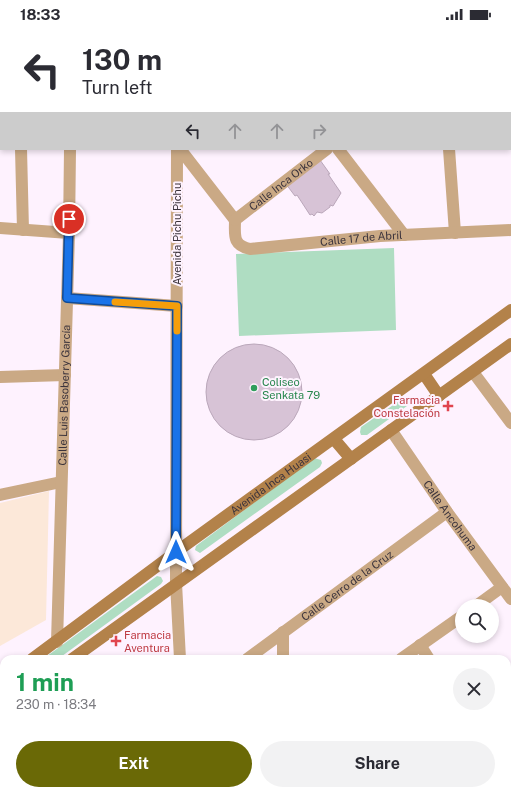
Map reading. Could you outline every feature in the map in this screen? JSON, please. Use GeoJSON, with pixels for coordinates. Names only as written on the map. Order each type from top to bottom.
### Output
{"type":"FeatureCollection","features":[{"type":"Feature","properties":{"kind":"street"},"geometry":{"type":"LineString","coordinates":[[21,150],[23,230]]}},
{"type":"Feature","properties":{"kind":"street","name":"Calle Luis Basoberry García"},"geometry":{"type":"LineString","coordinates":[[57,642],[69,233],[70,150]]}},
{"type":"Feature","properties":{"kind":"street","name":"Avenida Pichu Pichu"},"geometry":{"type":"LineString","coordinates":[[179,150],[176,583],[180,655]]}},
{"type":"Feature","properties":{"kind":"street"},"geometry":{"type":"LineString","coordinates":[[180,150],[235,220]]}},
{"type":"Feature","properties":{"kind":"street","name":"Calle Inca Orko"},"geometry":{"type":"LineString","coordinates":[[235,220],[326,150]]}},
{"type":"Feature","properties":{"kind":"street"},"geometry":{"type":"LineString","coordinates":[[339,150],[404,236]]}},
{"type":"Feature","properties":{"kind":"street"},"geometry":{"type":"LineString","coordinates":[[449,150],[455,233]]}},
{"type":"Feature","properties":{"kind":"street","name":"Calle 17 de Abril"},"geometry":{"type":"LineString","coordinates":[[235,220],[235,237],[238,243],[242,247],[250,249],[380,236],[511,230]]}},
{"type":"Feature","properties":{"kind":"street"},"geometry":{"type":"LineString","coordinates":[[0,228],[69,233]]}},
{"type":"Feature","properties":{"kind":"street"},"geometry":{"type":"LineString","coordinates":[[67,298],[177,306]]}},
{"type":"Feature","properties":{"kind":"street","name":"Avenida Inca Huasi"},"geometry":{"type":"LineString","coordinates":[[38,655],[176,552],[511,310]]}},
{"type":"Feature","properties":{"kind":"street"},"geometry":{"type":"LineString","coordinates":[[83,655],[176,583],[511,344]]}},
{"type":"Feature","properties":{"kind":"street"},"geometry":{"type":"LineString","coordinates":[[473,372],[511,423]]}},
{"type":"Feature","properties":{"kind":"street"},"geometry":{"type":"LineString","coordinates":[[424,374],[439,396]]}},
{"type":"Feature","properties":{"kind":"street"},"geometry":{"type":"LineString","coordinates":[[0,377],[65,375]]}},
{"type":"Feature","properties":{"kind":"street","name":"Calle Ancohuma"},"geometry":{"type":"LineString","coordinates":[[391,430],[447,512],[511,599]]}},
{"type":"Feature","properties":{"kind":"street"},"geometry":{"type":"LineString","coordinates":[[334,439],[351,459]]}},
{"type":"Feature","properties":{"kind":"street"},"geometry":{"type":"LineString","coordinates":[[0,495],[61,482]]}},
{"type":"Feature","properties":{"kind":"street","name":"Calle Cerro de la Cruz"},"geometry":{"type":"LineString","coordinates":[[252,655],[447,512]]}},
{"type":"Feature","properties":{"kind":"street"},"geometry":{"type":"LineString","coordinates":[[486,599],[502,588]]}},
{"type":"Feature","properties":{"kind":"street"},"geometry":{"type":"LineString","coordinates":[[406,655],[455,621]]}},
{"type":"Feature","properties":{"kind":"street"},"geometry":{"type":"LineString","coordinates":[[283,632],[283,655]]}},
{"type":"Feature","properties":{"kind":"street"},"geometry":{"type":"LineString","coordinates":[[420,645],[426,655]]}},
{"type":"Feature","properties":{"kind":"shaded area"},"geometry":{"type":"Polygon","coordinates":[[[49,491],[46,620],[0,646],[0,503],[49,491]]]}},
{"type":"Feature","properties":{"kind":"green space"},"geometry":{"type":"Polygon","coordinates":[[[394,248],[396,330],[239,336],[236,254],[394,248]]]}},
{"type":"Feature","properties":{"kind":"green space"},"geometry":{"type":"Polygon","coordinates":[[[405,398],[409,400],[410,403],[407,406],[367,435],[361,435],[361,427],[405,398]]]}},
{"type":"Feature","properties":{"kind":"green space"},"geometry":{"type":"Polygon","coordinates":[[[314,458],[321,460],[322,463],[320,467],[200,553],[195,550],[196,546],[314,458]]]}},
{"type":"Feature","properties":{"kind":"green space"},"geometry":{"type":"Polygon","coordinates":[[[157,576],[161,577],[163,581],[161,584],[63,655],[48,655],[157,576]]]}},
{"type":"Feature","properties":{"kind":"building"},"geometry":{"type":"Polygon","coordinates":[[[320,160],[341,193],[333,206],[330,205],[330,207],[322,213],[317,212],[314,216],[312,214],[310,215],[297,195],[295,196],[286,184],[320,160]]]}},
{"type":"Feature","properties":{"kind":"building","name":"Coliseo Senkata 79"},"geometry":{"type":"Polygon","coordinates":[[[254,344],[272,347],[288,358],[299,374],[302,392],[299,410],[288,426],[272,437],[254,440],[236,437],[220,426],[209,410],[206,392],[209,374],[220,358],[236,347],[254,344]]]}},
{"type":"Feature","properties":{"kind":"slow traffic"},"geometry":{"type":"LineString","coordinates":[[115,302],[177,306],[177,331]]}},
{"type":"Feature","properties":{"kind":"place","name":"Coliseo Senkata 79"},"geometry":{"type":"Point","coordinates":[254,388]}},
{"type":"Feature","properties":{"kind":"place","name":"Farmacia Constelación"},"geometry":{"type":"Point","coordinates":[448,406]}},
{"type":"Feature","properties":{"kind":"place","name":"Farmacia Aventura"},"geometry":{"type":"Point","coordinates":[116,641]}},
{"type":"Feature","properties":{"kind":"route"},"geometry":{"type":"LineString","coordinates":[[69,219],[67,298],[177,306],[176,552]]}}]}
